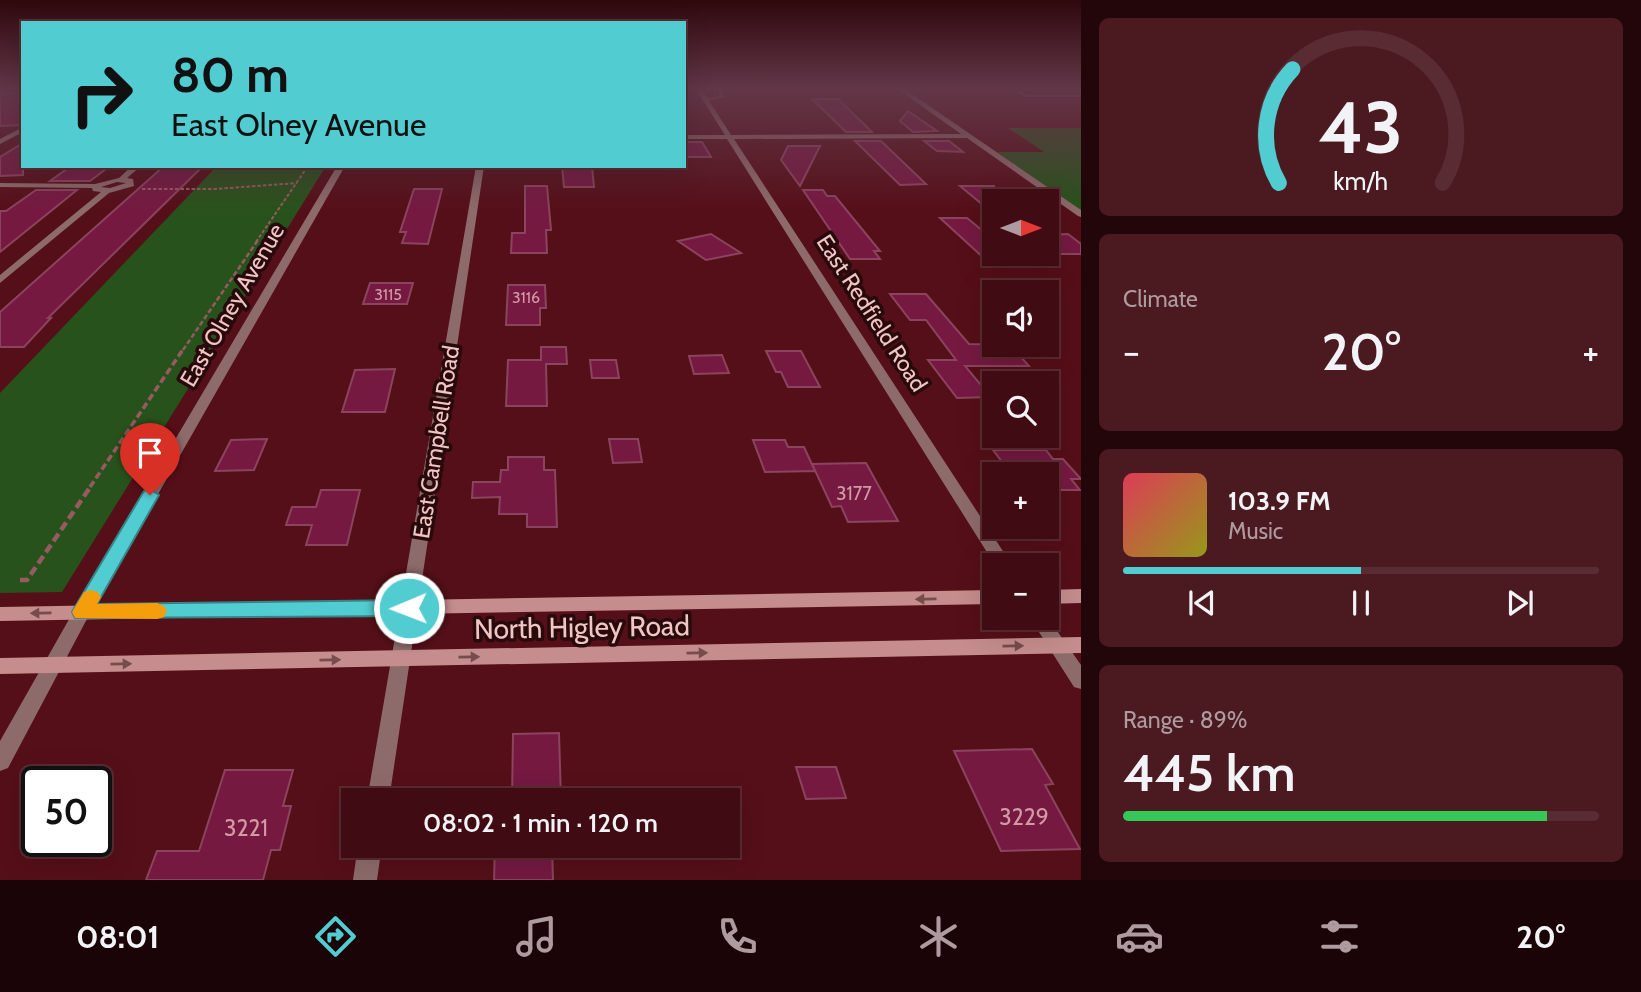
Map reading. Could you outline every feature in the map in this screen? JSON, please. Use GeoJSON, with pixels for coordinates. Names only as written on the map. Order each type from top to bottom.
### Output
{"type":"FeatureCollection","features":[{"type":"Feature","properties":{"kind":"main road"},"geometry":{"type":"LineString","coordinates":[[1059,597],[1081,596]]}},
{"type":"Feature","properties":{"kind":"main road","name":"North Higley Road"},"geometry":{"type":"LineString","coordinates":[[0,614],[982,597]]}},
{"type":"Feature","properties":{"kind":"main road","name":"North Higley Road"},"geometry":{"type":"LineString","coordinates":[[0,666],[1081,645]]}},
{"type":"Feature","properties":{"kind":"street","name":"East Redfield Road"},"geometry":{"type":"LineString","coordinates":[[725,129],[996,553]]}},
{"type":"Feature","properties":{"kind":"street"},"geometry":{"type":"LineString","coordinates":[[958,129],[1081,214]]}},
{"type":"Feature","properties":{"kind":"street"},"geometry":{"type":"LineString","coordinates":[[0,142],[21,130]]}},
{"type":"Feature","properties":{"kind":"street"},"geometry":{"type":"LineString","coordinates":[[686,137],[968,136]]}},
{"type":"Feature","properties":{"kind":"street"},"geometry":{"type":"LineString","coordinates":[[0,280],[107,191],[123,184],[136,168]]}},
{"type":"Feature","properties":{"kind":"street","name":"East Olney Avenue"},"geometry":{"type":"LineString","coordinates":[[0,761],[82,612],[340,168]]}},
{"type":"Feature","properties":{"kind":"street","name":"East Campbell Road"},"geometry":{"type":"LineString","coordinates":[[380,788],[480,168]]}},
{"type":"Feature","properties":{"kind":"street"},"geometry":{"type":"LineString","coordinates":[[0,186],[123,184]]}},
{"type":"Feature","properties":{"kind":"street"},"geometry":{"type":"LineString","coordinates":[[97,186],[98,190],[107,191]]}},
{"type":"Feature","properties":{"kind":"street"},"geometry":{"type":"LineString","coordinates":[[1047,630],[1081,681]]}},
{"type":"Feature","properties":{"kind":"street"},"geometry":{"type":"LineString","coordinates":[[365,880],[368,858]]}},
{"type":"Feature","properties":{"kind":"path"},"geometry":{"type":"LineString","coordinates":[[20,580],[27,580],[307,168]]}},
{"type":"Feature","properties":{"kind":"path"},"geometry":{"type":"LineString","coordinates":[[123,184],[215,189],[297,183]]}},
{"type":"Feature","properties":{"kind":"green space"},"geometry":{"type":"Polygon","coordinates":[[[1010,129],[1081,129],[1081,214],[1059,198],[1059,189],[1047,189],[997,152],[1044,152],[1010,129]]]}},
{"type":"Feature","properties":{"kind":"green space"},"geometry":{"type":"Polygon","coordinates":[[[215,168],[325,168],[62,592],[0,593],[0,393],[215,168]]]}},
{"type":"Feature","properties":{"kind":"building"},"geometry":{"type":"Polygon","coordinates":[[[843,129],[869,129],[872,132],[846,132],[843,129]]]}},
{"type":"Feature","properties":{"kind":"building"},"geometry":{"type":"Polygon","coordinates":[[[910,129],[937,131],[913,132],[910,129]]]}},
{"type":"Feature","properties":{"kind":"building"},"geometry":{"type":"Polygon","coordinates":[[[855,141],[881,141],[926,184],[900,185],[855,141]]]}},
{"type":"Feature","properties":{"kind":"building"},"geometry":{"type":"Polygon","coordinates":[[[924,141],[949,141],[963,152],[937,151],[924,141]]]}},
{"type":"Feature","properties":{"kind":"building"},"geometry":{"type":"Polygon","coordinates":[[[686,142],[702,142],[711,157],[686,157],[686,142]]]}},
{"type":"Feature","properties":{"kind":"building"},"geometry":{"type":"Polygon","coordinates":[[[21,144],[23,175],[0,176],[0,157],[21,144]]]}},
{"type":"Feature","properties":{"kind":"building"},"geometry":{"type":"Polygon","coordinates":[[[788,146],[820,146],[800,186],[781,160],[788,146]]]}},
{"type":"Feature","properties":{"kind":"building"},"geometry":{"type":"Polygon","coordinates":[[[68,168],[107,168],[90,181],[50,181],[68,168]]]}},
{"type":"Feature","properties":{"kind":"building"},"geometry":{"type":"Polygon","coordinates":[[[162,168],[200,169],[48,318],[51,318],[24,347],[0,347],[0,312],[162,168]]]}},
{"type":"Feature","properties":{"kind":"building"},"geometry":{"type":"Polygon","coordinates":[[[562,168],[592,168],[594,187],[564,187],[562,168]]]}},
{"type":"Feature","properties":{"kind":"building"},"geometry":{"type":"Polygon","coordinates":[[[525,186],[547,186],[551,230],[546,230],[547,253],[511,253],[512,233],[525,233],[525,186]]]}},
{"type":"Feature","properties":{"kind":"building"},"geometry":{"type":"Polygon","coordinates":[[[960,186],[994,186],[994,189],[982,189],[982,204],[960,186]]]}},
{"type":"Feature","properties":{"kind":"building"},"geometry":{"type":"Polygon","coordinates":[[[414,189],[442,189],[428,244],[402,243],[406,232],[400,232],[414,189]]]}},
{"type":"Feature","properties":{"kind":"building"},"geometry":{"type":"Polygon","coordinates":[[[36,190],[77,190],[0,252],[0,211],[6,211],[36,190]]]}},
{"type":"Feature","properties":{"kind":"building"},"geometry":{"type":"Polygon","coordinates":[[[803,190],[823,190],[827,196],[835,196],[880,251],[874,251],[880,259],[850,259],[803,190]]]}},
{"type":"Feature","properties":{"kind":"building"},"geometry":{"type":"Polygon","coordinates":[[[940,218],[967,218],[982,230],[982,256],[940,218]]]}},
{"type":"Feature","properties":{"kind":"building"},"geometry":{"type":"Polygon","coordinates":[[[711,234],[741,253],[706,260],[678,241],[711,234]]]}},
{"type":"Feature","properties":{"kind":"building"},"geometry":{"type":"Polygon","coordinates":[[[1059,234],[1068,234],[1081,244],[1081,254],[1059,254],[1059,234]]]}},
{"type":"Feature","properties":{"kind":"building"},"geometry":{"type":"Polygon","coordinates":[[[370,283],[413,283],[407,304],[363,304],[370,283]]]}},
{"type":"Feature","properties":{"kind":"building"},"geometry":{"type":"Polygon","coordinates":[[[508,285],[545,285],[546,308],[540,308],[540,325],[506,325],[508,285]]]}},
{"type":"Feature","properties":{"kind":"building"},"geometry":{"type":"Polygon","coordinates":[[[890,294],[926,294],[969,344],[982,344],[982,357],[1021,357],[1029,366],[965,366],[982,386],[982,397],[957,398],[928,360],[956,360],[926,320],[910,320],[890,294]]]}},
{"type":"Feature","properties":{"kind":"building"},"geometry":{"type":"Polygon","coordinates":[[[541,347],[566,347],[567,364],[546,364],[547,406],[506,406],[508,360],[541,360],[541,347]]]}},
{"type":"Feature","properties":{"kind":"building"},"geometry":{"type":"Polygon","coordinates":[[[766,351],[801,351],[820,387],[788,387],[781,372],[776,372],[766,351]]]}},
{"type":"Feature","properties":{"kind":"building"},"geometry":{"type":"Polygon","coordinates":[[[722,355],[729,373],[694,374],[689,356],[722,355]]]}},
{"type":"Feature","properties":{"kind":"building"},"geometry":{"type":"Polygon","coordinates":[[[590,360],[616,360],[619,378],[592,378],[590,360]]]}},
{"type":"Feature","properties":{"kind":"building"},"geometry":{"type":"Polygon","coordinates":[[[395,369],[385,412],[342,412],[355,370],[395,369]]]}},
{"type":"Feature","properties":{"kind":"building"},"geometry":{"type":"Polygon","coordinates":[[[267,439],[254,470],[215,471],[231,440],[267,439]]]}},
{"type":"Feature","properties":{"kind":"building"},"geometry":{"type":"Polygon","coordinates":[[[609,439],[638,439],[642,462],[613,463],[609,439]]]}},
{"type":"Feature","properties":{"kind":"building"},"geometry":{"type":"Polygon","coordinates":[[[753,440],[785,440],[788,447],[804,447],[815,471],[765,472],[753,440]]]}},
{"type":"Feature","properties":{"kind":"building"},"geometry":{"type":"Polygon","coordinates":[[[993,450],[1046,450],[1053,459],[1063,459],[1081,479],[1071,479],[1080,490],[1059,490],[1059,462],[1002,462],[993,450]]]}},
{"type":"Feature","properties":{"kind":"building"},"geometry":{"type":"Polygon","coordinates":[[[508,457],[544,457],[544,470],[555,470],[557,527],[527,527],[527,514],[499,514],[500,497],[472,498],[473,482],[500,482],[501,470],[508,470],[508,457]]]}},
{"type":"Feature","properties":{"kind":"building"},"geometry":{"type":"Polygon","coordinates":[[[866,463],[898,521],[848,522],[841,506],[832,507],[812,464],[866,463]]]}},
{"type":"Feature","properties":{"kind":"building"},"geometry":{"type":"Polygon","coordinates":[[[321,490],[360,490],[347,545],[306,545],[312,525],[286,525],[292,507],[316,507],[321,490]]]}},
{"type":"Feature","properties":{"kind":"building"},"geometry":{"type":"Polygon","coordinates":[[[559,733],[561,788],[512,788],[513,734],[559,733]]]}},
{"type":"Feature","properties":{"kind":"building"},"geometry":{"type":"Polygon","coordinates":[[[1032,749],[1053,784],[1045,785],[1080,849],[1001,851],[954,751],[1032,749]]]}},
{"type":"Feature","properties":{"kind":"building"},"geometry":{"type":"Polygon","coordinates":[[[796,767],[836,767],[846,798],[806,799],[796,767]]]}},
{"type":"Feature","properties":{"kind":"building"},"geometry":{"type":"Polygon","coordinates":[[[225,770],[293,770],[283,806],[291,806],[280,850],[271,850],[263,880],[146,880],[157,851],[199,851],[225,770]]]}},
{"type":"Feature","properties":{"kind":"building"},"geometry":{"type":"Polygon","coordinates":[[[495,858],[552,858],[553,880],[494,880],[495,858]]]}},
{"type":"Feature","properties":{"kind":"slow traffic"},"geometry":{"type":"LineString","coordinates":[[91,597],[82,612],[157,611]]}},
{"type":"Feature","properties":{"kind":"route"},"geometry":{"type":"LineString","coordinates":[[150,495],[82,612],[409,608]]}}]}
